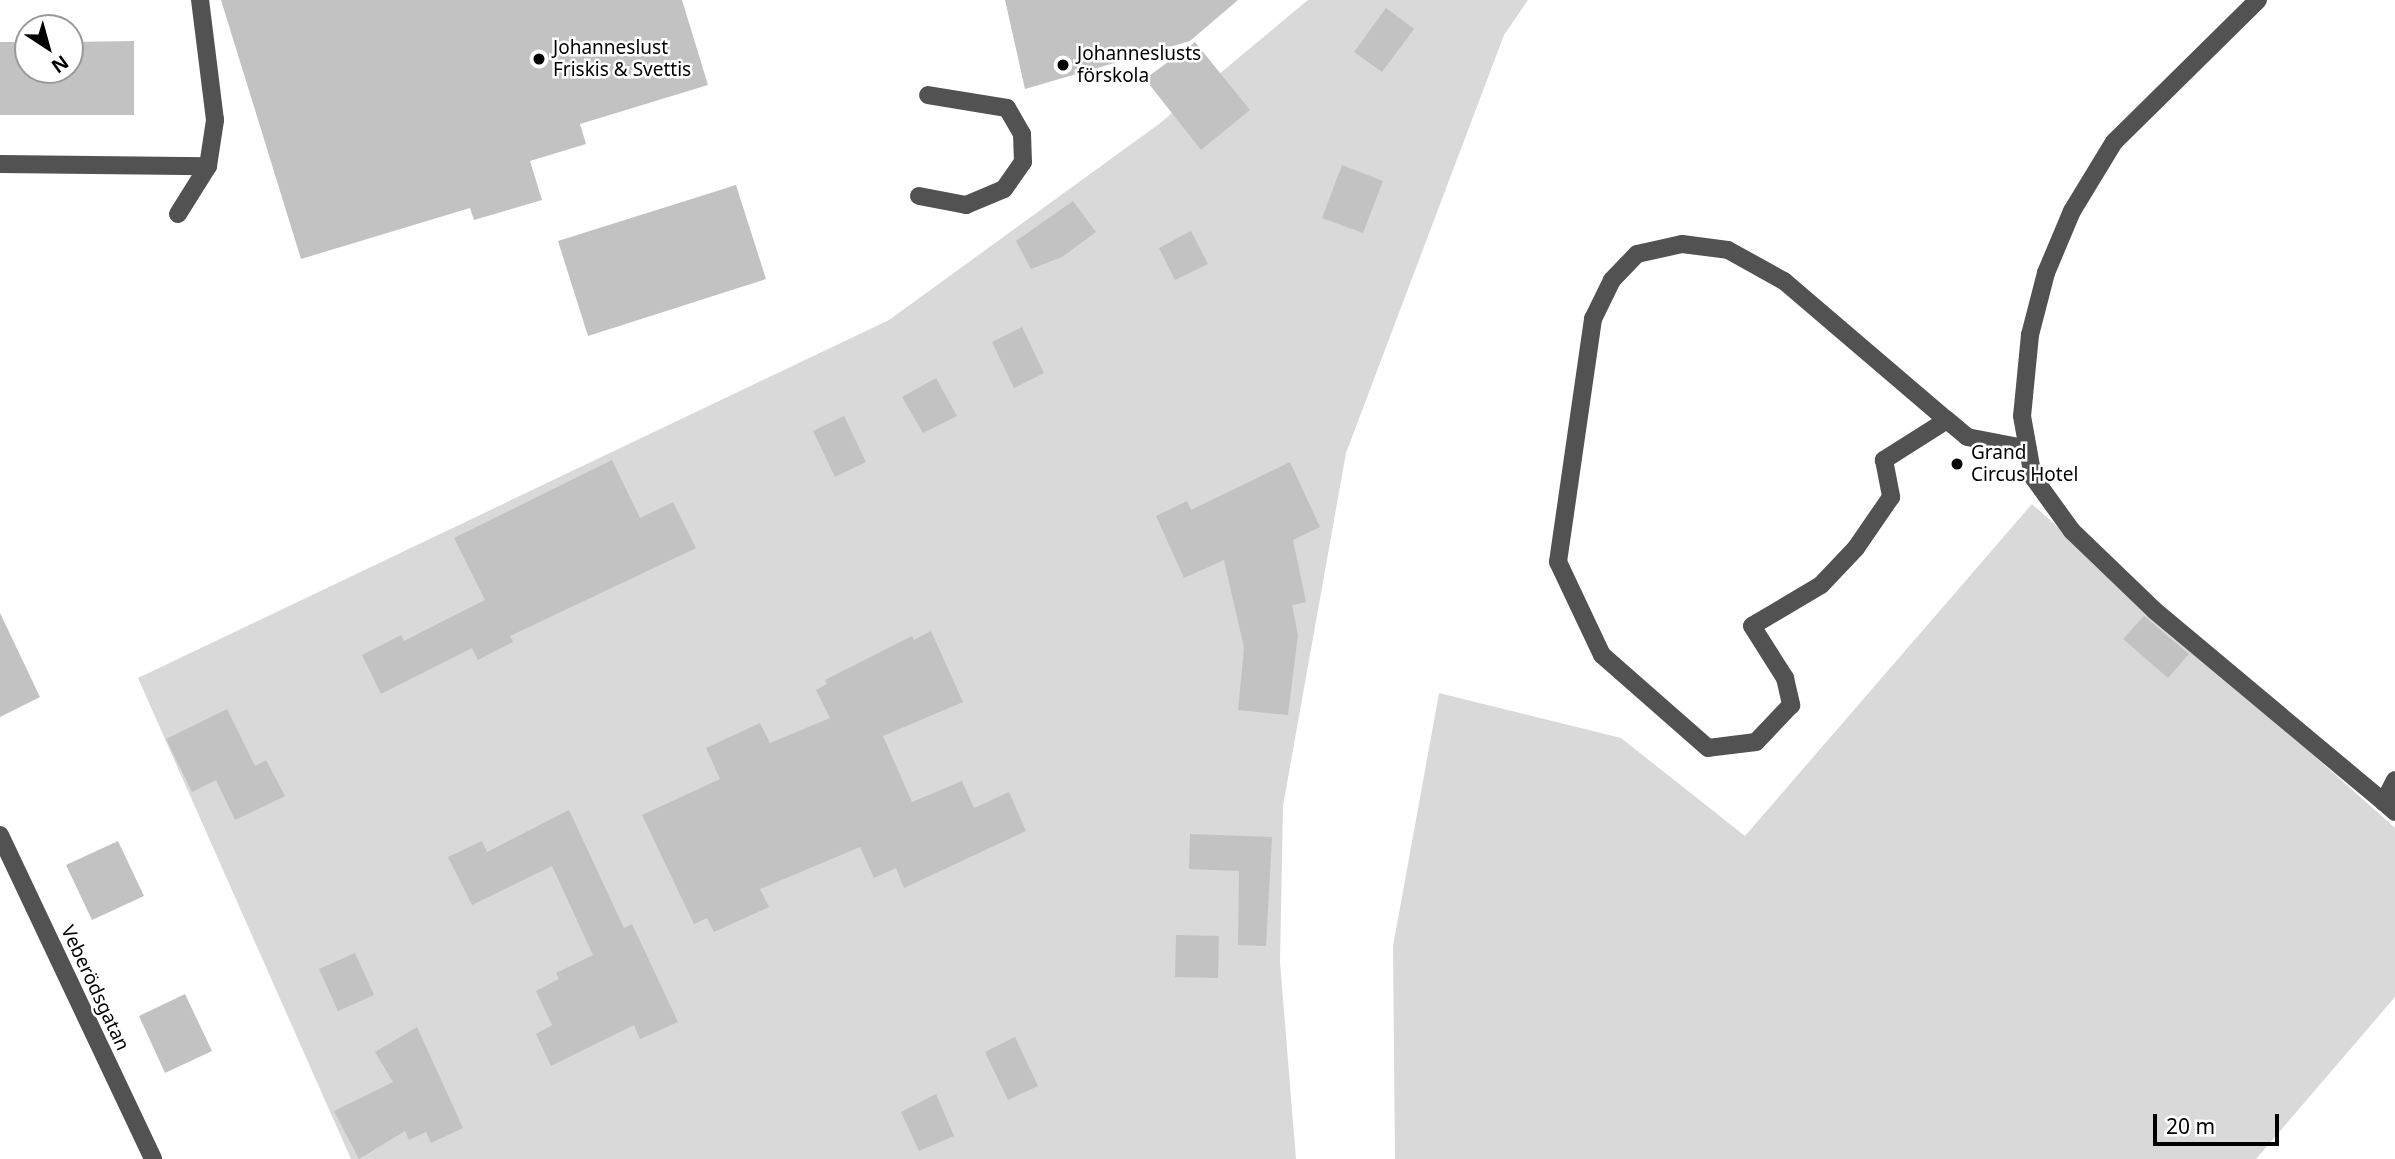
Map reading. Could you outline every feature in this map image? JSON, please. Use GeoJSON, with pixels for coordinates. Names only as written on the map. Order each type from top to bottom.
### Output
{"type":"FeatureCollection","features":[{"type":"Feature","properties":{"kind":"street"},"geometry":{"type":"LineString","coordinates":[[178,214],[208,166],[215,120],[200,0]]}},
{"type":"Feature","properties":{"kind":"street"},"geometry":{"type":"LineString","coordinates":[[2258,0],[2114,142],[2072,211],[2046,273],[2030,335],[2022,416],[2033,477],[2072,531],[2154,610],[2389,807],[2395,780]]}},
{"type":"Feature","properties":{"kind":"street"},"geometry":{"type":"LineString","coordinates":[[919,195],[966,205],[1004,188],[1023,162],[1022,134],[1007,108],[928,95]]}},
{"type":"Feature","properties":{"kind":"street"},"geometry":{"type":"LineString","coordinates":[[0,164],[208,166]]}},
{"type":"Feature","properties":{"kind":"street"},"geometry":{"type":"LineString","coordinates":[[1947,420],[1884,460],[1891,497],[1856,548],[1821,585],[1752,626],[1786,678],[1791,705],[1756,742],[1708,748],[1602,655],[1558,562],[1592,319],[1612,280],[1637,254],[1682,244],[1728,250],[1784,281],[1967,437],[2028,449]]}},
{"type":"Feature","properties":{"kind":"street","name":"Veberödsgatan"},"geometry":{"type":"LineString","coordinates":[[0,835],[153,1159]]}},
{"type":"Feature","properties":{"kind":"shaded area"},"geometry":{"type":"Polygon","coordinates":[[[1308,0],[1528,0],[1504,35],[1346,453],[1283,806],[1280,962],[1296,1159],[351,1159],[138,678],[889,320],[1159,124],[1308,0]]]}},
{"type":"Feature","properties":{"kind":"shaded area"},"geometry":{"type":"Polygon","coordinates":[[[2032,504],[2395,828],[2395,997],[2256,1159],[1395,1159],[1393,946],[1439,693],[1621,738],[1745,836],[2032,504]]]}},
{"type":"Feature","properties":{"kind":"building"},"geometry":{"type":"Polygon","coordinates":[[[221,0],[682,0],[708,85],[580,124],[586,144],[530,161],[542,200],[474,220],[470,208],[301,259],[221,0]]]}},
{"type":"Feature","properties":{"kind":"building","name":"Johanneslusts förskola"},"geometry":{"type":"Polygon","coordinates":[[[1005,0],[1238,0],[1190,41],[1025,89],[1005,0]]]}},
{"type":"Feature","properties":{"kind":"building"},"geometry":{"type":"Polygon","coordinates":[[[1386,8],[1414,29],[1382,72],[1354,52],[1386,8]]]}},
{"type":"Feature","properties":{"kind":"building"},"geometry":{"type":"Polygon","coordinates":[[[134,41],[134,115],[0,115],[0,42],[14,42],[14,84],[84,84],[84,42],[134,41]]]}},
{"type":"Feature","properties":{"kind":"building"},"geometry":{"type":"Polygon","coordinates":[[[1195,42],[1250,110],[1201,150],[1145,79],[1195,42]]]}},
{"type":"Feature","properties":{"kind":"building"},"geometry":{"type":"Polygon","coordinates":[[[1342,165],[1383,181],[1363,233],[1322,218],[1342,165]]]}},
{"type":"Feature","properties":{"kind":"building"},"geometry":{"type":"Polygon","coordinates":[[[736,185],[766,279],[588,336],[558,241],[736,185]]]}},
{"type":"Feature","properties":{"kind":"building"},"geometry":{"type":"Polygon","coordinates":[[[1073,201],[1096,232],[1062,257],[1031,269],[1016,241],[1073,201]]]}},
{"type":"Feature","properties":{"kind":"building"},"geometry":{"type":"Polygon","coordinates":[[[1191,231],[1208,264],[1175,280],[1159,248],[1191,231]]]}},
{"type":"Feature","properties":{"kind":"building"},"geometry":{"type":"Polygon","coordinates":[[[1022,327],[1044,373],[1014,388],[992,342],[1022,327]]]}},
{"type":"Feature","properties":{"kind":"building"},"geometry":{"type":"Polygon","coordinates":[[[936,378],[957,416],[923,433],[902,397],[936,378]]]}},
{"type":"Feature","properties":{"kind":"building"},"geometry":{"type":"Polygon","coordinates":[[[844,416],[866,462],[835,477],[813,431],[844,416]]]}},
{"type":"Feature","properties":{"kind":"building"},"geometry":{"type":"Polygon","coordinates":[[[612,460],[640,518],[673,502],[696,548],[510,636],[513,642],[478,660],[472,648],[381,694],[362,655],[401,635],[404,641],[485,600],[454,538],[612,460]]]}},
{"type":"Feature","properties":{"kind":"building"},"geometry":{"type":"Polygon","coordinates":[[[1290,462],[1320,527],[1293,540],[1306,602],[1292,605],[1298,635],[1288,715],[1238,710],[1244,648],[1224,560],[1184,578],[1156,516],[1187,501],[1191,510],[1290,462]]]}},
{"type":"Feature","properties":{"kind":"building"},"geometry":{"type":"Polygon","coordinates":[[[0,613],[40,697],[0,717],[0,613]]]}},
{"type":"Feature","properties":{"kind":"building"},"geometry":{"type":"Polygon","coordinates":[[[2144,616],[2189,654],[2168,678],[2123,639],[2144,616]]]}},
{"type":"Feature","properties":{"kind":"building"},"geometry":{"type":"Polygon","coordinates":[[[931,631],[963,702],[883,736],[912,802],[962,781],[974,808],[1009,792],[1026,831],[904,888],[896,868],[874,878],[860,847],[760,889],[769,907],[714,932],[707,918],[694,924],[642,815],[720,779],[706,748],[760,723],[770,743],[830,718],[816,690],[827,684],[825,680],[912,636],[914,640],[931,631]]]}},
{"type":"Feature","properties":{"kind":"building"},"geometry":{"type":"Polygon","coordinates":[[[227,709],[255,766],[266,760],[285,796],[235,820],[216,780],[192,792],[166,739],[227,709]]]}},
{"type":"Feature","properties":{"kind":"building"},"geometry":{"type":"Polygon","coordinates":[[[569,810],[624,928],[632,924],[678,1022],[640,1039],[634,1025],[551,1066],[536,1034],[552,1025],[536,991],[559,979],[556,973],[593,955],[552,866],[472,905],[448,857],[482,841],[487,852],[569,810]]]}},
{"type":"Feature","properties":{"kind":"building"},"geometry":{"type":"Polygon","coordinates":[[[1190,834],[1272,837],[1266,946],[1238,945],[1239,871],[1189,869],[1190,834]]]}},
{"type":"Feature","properties":{"kind":"building"},"geometry":{"type":"Polygon","coordinates":[[[118,841],[144,896],[92,920],[66,865],[118,841]]]}},
{"type":"Feature","properties":{"kind":"building"},"geometry":{"type":"Polygon","coordinates":[[[1176,935],[1219,936],[1218,978],[1175,977],[1176,935]]]}},
{"type":"Feature","properties":{"kind":"building"},"geometry":{"type":"Polygon","coordinates":[[[355,953],[374,995],[338,1011],[319,969],[355,953]]]}},
{"type":"Feature","properties":{"kind":"building"},"geometry":{"type":"Polygon","coordinates":[[[185,994],[212,1051],[165,1073],[139,1016],[185,994]]]}},
{"type":"Feature","properties":{"kind":"building"},"geometry":{"type":"Polygon","coordinates":[[[417,1027],[463,1128],[431,1143],[426,1132],[409,1140],[405,1131],[359,1159],[334,1111],[393,1082],[375,1052],[417,1027]]]}},
{"type":"Feature","properties":{"kind":"building"},"geometry":{"type":"Polygon","coordinates":[[[1015,1037],[1038,1086],[1008,1100],[985,1052],[1015,1037]]]}},
{"type":"Feature","properties":{"kind":"building"},"geometry":{"type":"Polygon","coordinates":[[[936,1094],[954,1136],[919,1151],[901,1112],[936,1094]]]}},
{"type":"Feature","properties":{"kind":"place","name":"Johanneslust Friskis & Svettis"},"geometry":{"type":"Point","coordinates":[539,59]}},
{"type":"Feature","properties":{"kind":"place","name":"Johanneslusts förskola"},"geometry":{"type":"Point","coordinates":[1063,65]}},
{"type":"Feature","properties":{"kind":"place","name":"Grand Circus Hotel"},"geometry":{"type":"Point","coordinates":[1957,464]}}]}
